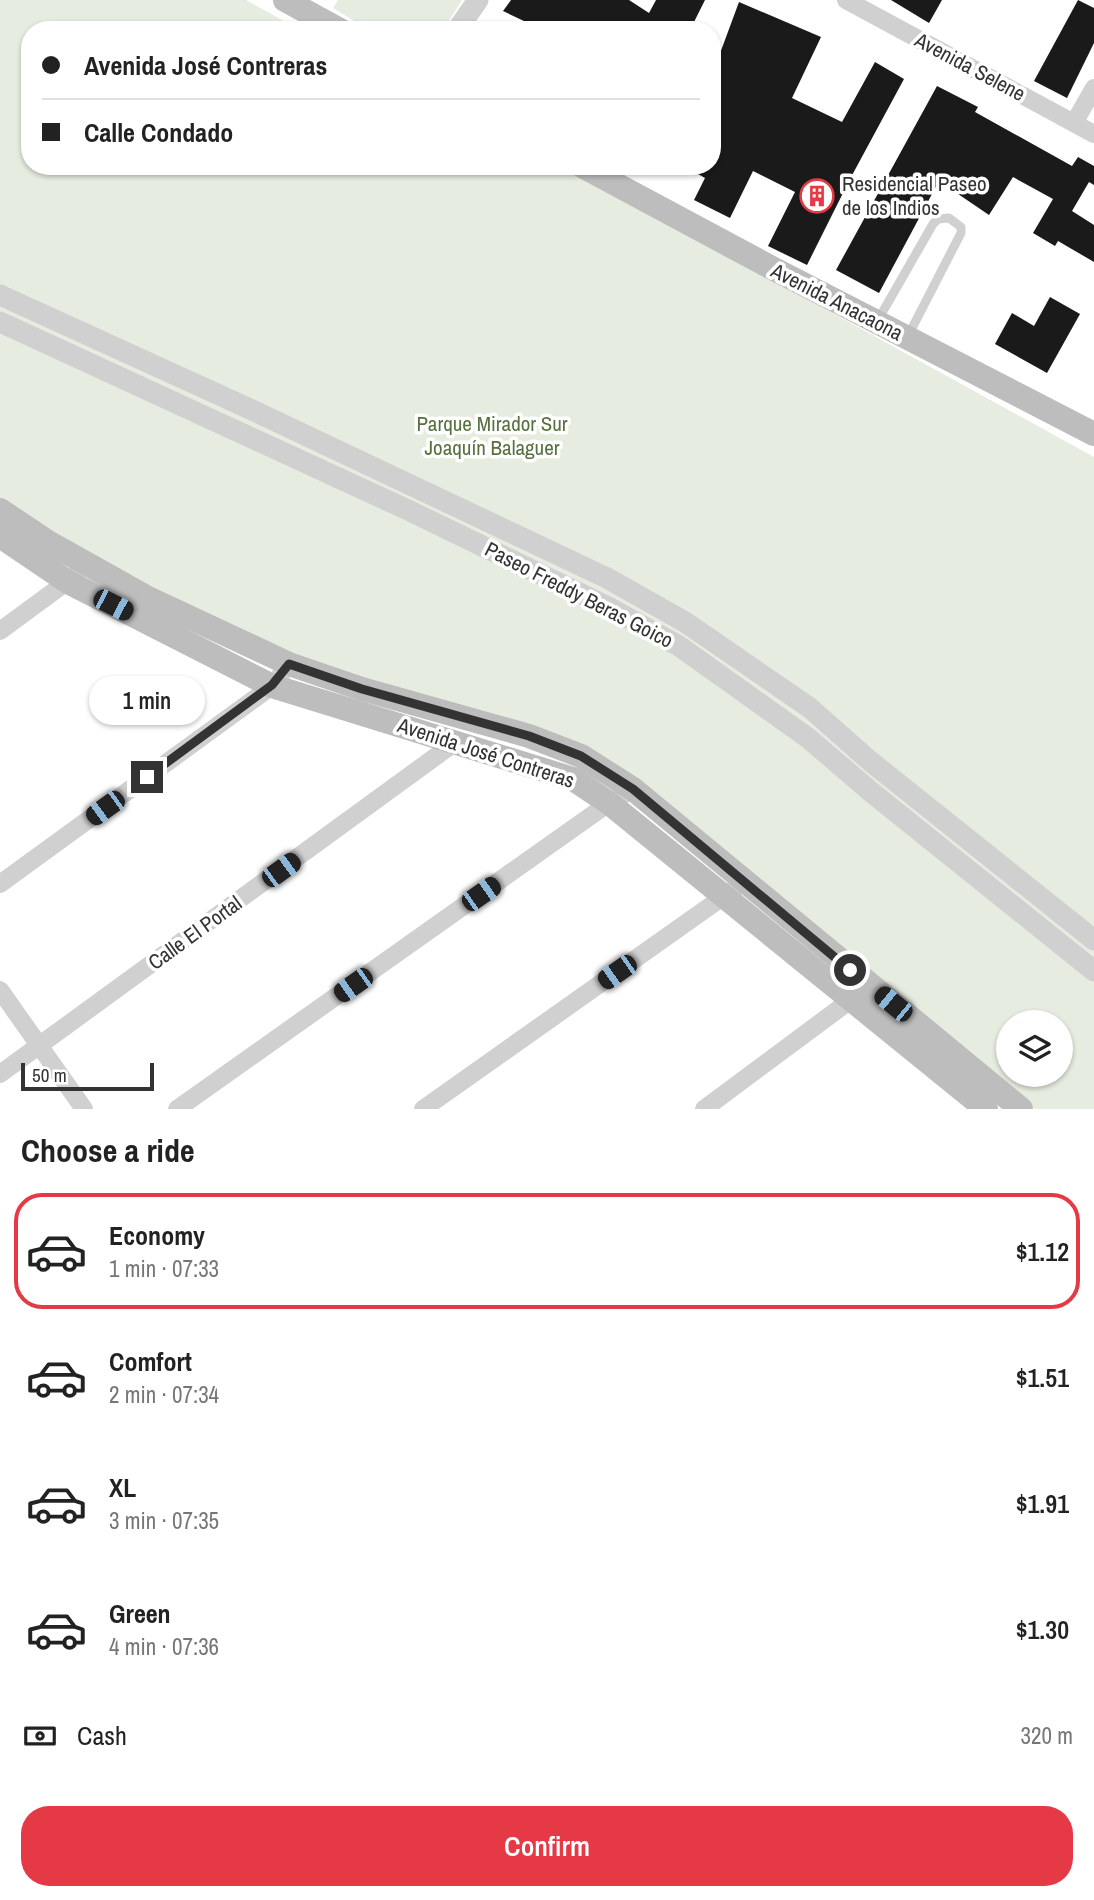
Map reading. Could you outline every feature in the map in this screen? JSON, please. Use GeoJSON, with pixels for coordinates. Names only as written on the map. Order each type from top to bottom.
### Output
{"type":"FeatureCollection","features":[{"type":"Feature","properties":{"kind":"main road"},"geometry":{"type":"LineString","coordinates":[[285,0],[324,21]]}},
{"type":"Feature","properties":{"kind":"main road","name":"Avenida Anacaona"},"geometry":{"type":"LineString","coordinates":[[599,175],[1094,434]]}},
{"type":"Feature","properties":{"kind":"main road","name":"Avenida José Contreras"},"geometry":{"type":"LineString","coordinates":[[0,510],[48,542],[146,597],[289,664],[362,689],[529,736],[581,756],[633,789],[734,889],[852,999],[986,1109]]}},
{"type":"Feature","properties":{"kind":"main road","name":"Avenida José Contreras"},"geometry":{"type":"LineString","coordinates":[[0,536],[68,582],[272,685],[573,779],[734,889],[1021,1109]]}},
{"type":"Feature","properties":{"kind":"street"},"geometry":{"type":"LineString","coordinates":[[463,21],[478,0]]}},
{"type":"Feature","properties":{"kind":"street","name":"Avenida Selene"},"geometry":{"type":"LineString","coordinates":[[852,1],[1094,134]]}},
{"type":"Feature","properties":{"kind":"street"},"geometry":{"type":"LineString","coordinates":[[1074,123],[1094,88]]}},
{"type":"Feature","properties":{"kind":"street","name":"Paseo Freddy Beras Goico"},"geometry":{"type":"LineString","coordinates":[[0,295],[607,578],[685,622],[810,708],[870,761],[1094,940]]}},
{"type":"Feature","properties":{"kind":"street","name":"Paseo Freddy Beras Goico"},"geometry":{"type":"LineString","coordinates":[[0,322],[408,510],[608,607],[680,646],[808,738],[1094,971]]}},
{"type":"Feature","properties":{"kind":"street"},"geometry":{"type":"LineString","coordinates":[[187,408],[197,385]]}},
{"type":"Feature","properties":{"kind":"street"},"geometry":{"type":"LineString","coordinates":[[0,631],[90,565]]}},
{"type":"Feature","properties":{"kind":"street"},"geometry":{"type":"LineString","coordinates":[[0,884],[272,685],[289,664]]}},
{"type":"Feature","properties":{"kind":"street","name":"Calle El Portal"},"geometry":{"type":"LineString","coordinates":[[0,1074],[457,741]]}},
{"type":"Feature","properties":{"kind":"street"},"geometry":{"type":"LineString","coordinates":[[177,1109],[609,803],[633,789]]}},
{"type":"Feature","properties":{"kind":"street"},"geometry":{"type":"LineString","coordinates":[[423,1109],[734,889]]}},
{"type":"Feature","properties":{"kind":"street"},"geometry":{"type":"LineString","coordinates":[[0,990],[84,1109]]}},
{"type":"Feature","properties":{"kind":"street"},"geometry":{"type":"LineString","coordinates":[[712,1107],[852,999]]}},
{"type":"Feature","properties":{"kind":"lane"},"geometry":{"type":"LineString","coordinates":[[877,322],[933,224],[938,219],[950,218],[961,227],[961,233],[907,338]]}},
{"type":"Feature","properties":{"kind":"green space","name":"Parque Mirador Sur Joaquín Balaguer"},"geometry":{"type":"Polygon","coordinates":[[[0,0],[246,0],[284,21],[21,21],[21,175],[575,175],[1094,457],[1094,1109],[1035,1109],[1008,1087],[1073,1087],[1073,1010],[996,1010],[996,1077],[626,774],[306,661],[150,589],[0,499],[0,0]]]}},
{"type":"Feature","properties":{"kind":"green space"},"geometry":{"type":"Polygon","coordinates":[[[338,0],[462,0],[449,21],[354,21],[333,8],[338,0]]]}},
{"type":"Feature","properties":{"kind":"building"},"geometry":{"type":"Polygon","coordinates":[[[511,0],[629,0],[649,13],[656,0],[705,0],[694,21],[524,21],[503,11],[511,0]]]}},
{"type":"Feature","properties":{"kind":"building"},"geometry":{"type":"Polygon","coordinates":[[[891,0],[942,0],[929,23],[891,0]]]}},
{"type":"Feature","properties":{"kind":"building"},"geometry":{"type":"Polygon","coordinates":[[[1078,0],[1094,8],[1094,43],[1067,98],[1034,81],[1078,0]]]}},
{"type":"Feature","properties":{"kind":"building"},"geometry":{"type":"Polygon","coordinates":[[[739,2],[821,37],[792,98],[842,122],[875,62],[904,79],[807,265],[768,246],[795,192],[753,171],[730,218],[694,200],[705,178],[700,175],[721,175],[721,51],[739,2]]]}},
{"type":"Feature","properties":{"kind":"building"},"geometry":{"type":"Polygon","coordinates":[[[937,86],[978,107],[975,112],[1072,166],[1078,157],[1094,166],[1094,185],[1089,182],[1072,211],[1094,225],[1094,262],[1058,241],[1055,246],[1033,233],[1053,199],[1013,177],[989,215],[939,181],[879,293],[836,270],[937,86]]]}},
{"type":"Feature","properties":{"kind":"building"},"geometry":{"type":"Polygon","coordinates":[[[1050,297],[1080,314],[1047,373],[995,344],[1012,313],[1034,326],[1050,297]]]}},
{"type":"Feature","properties":{"kind":"place","name":"Residencial Paseo de los Indios"},"geometry":{"type":"Point","coordinates":[817,196]}},
{"type":"Feature","properties":{"kind":"route"},"geometry":{"type":"LineString","coordinates":[[147,777],[272,685],[289,664],[362,689],[529,736],[581,756],[633,789],[850,970]]}}]}
